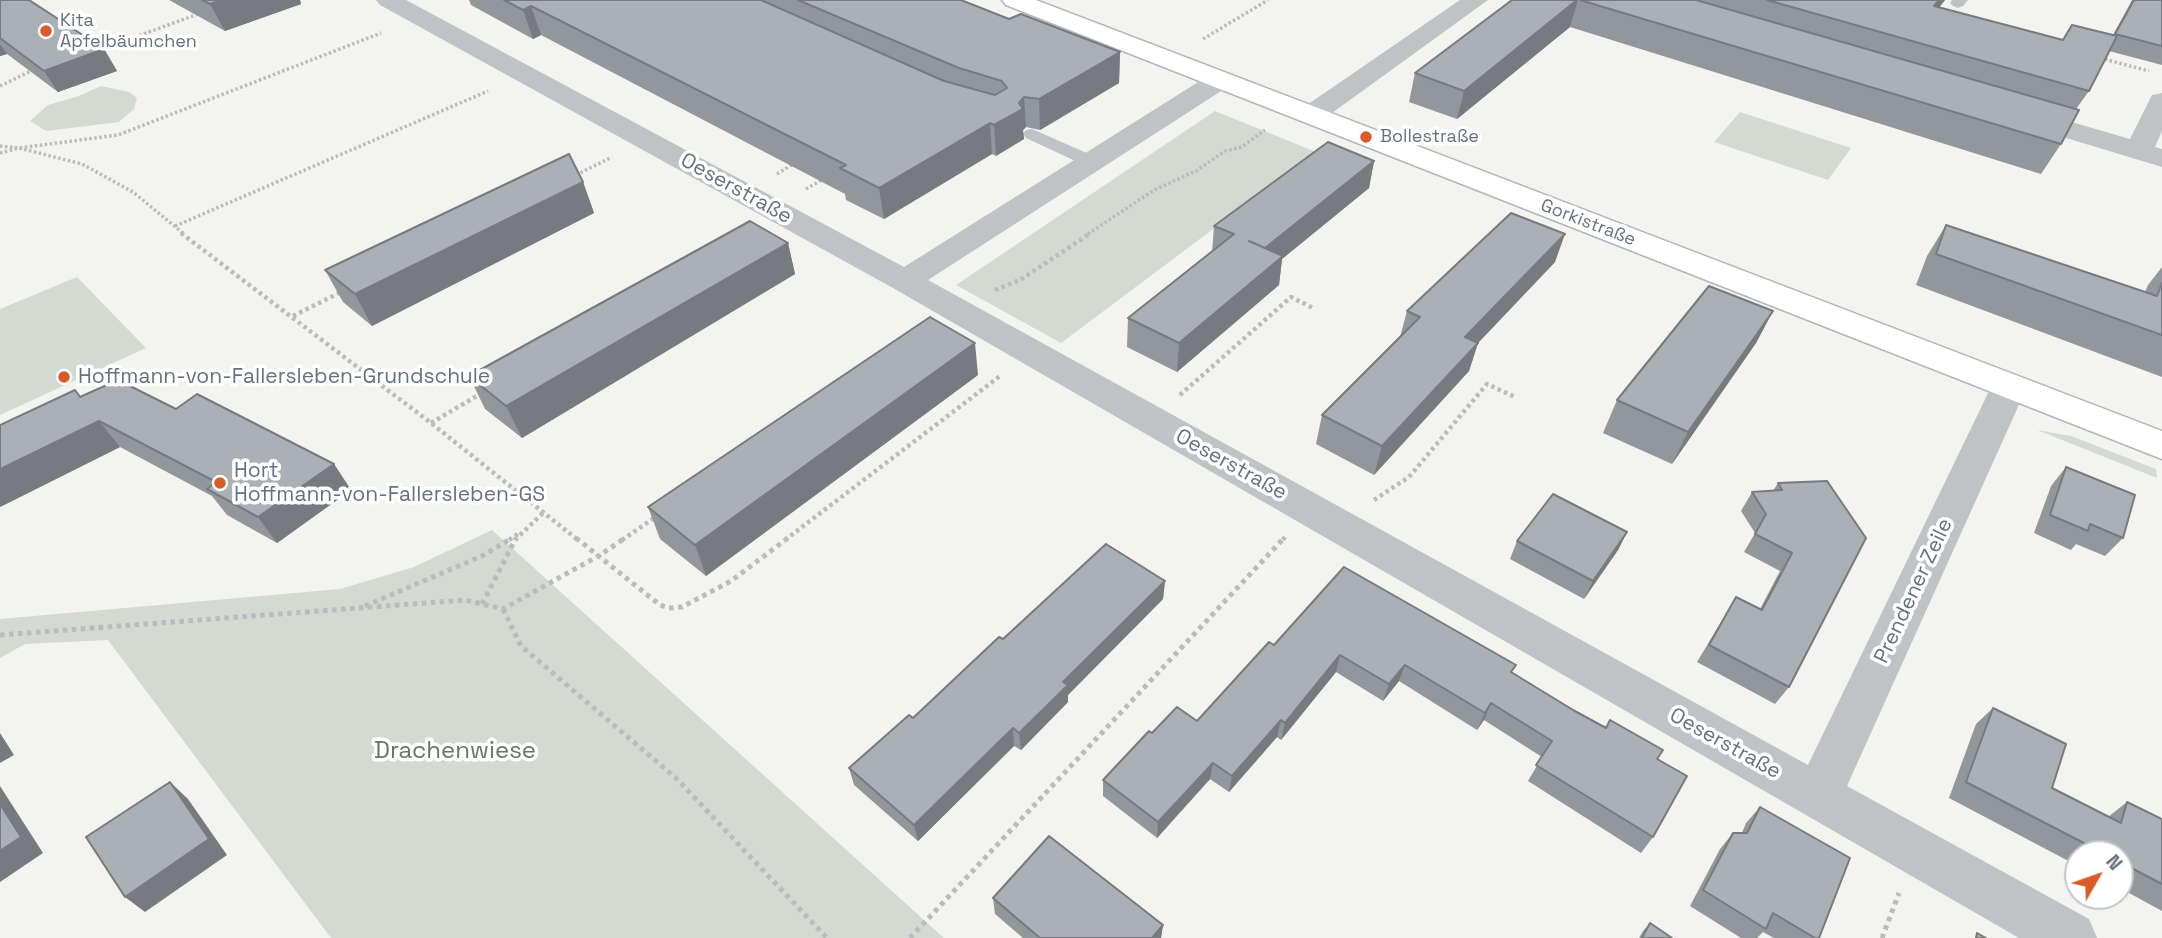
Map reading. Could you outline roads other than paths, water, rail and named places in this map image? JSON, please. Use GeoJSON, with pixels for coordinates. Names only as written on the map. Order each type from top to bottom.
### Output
{"type":"FeatureCollection","features":[{"type":"Feature","properties":{"kind":"main road","name":"Gorkistraße"},"geometry":{"type":"LineString","coordinates":[[1014,0],[2162,446]]}},
{"type":"Feature","properties":{"kind":"street"},"geometry":{"type":"LineString","coordinates":[[1311,115],[1476,0]]}},
{"type":"Feature","properties":{"kind":"street","name":"Oeserstraße"},"geometry":{"type":"LineString","coordinates":[[390,14],[905,281],[2070,938]]}},
{"type":"Feature","properties":{"kind":"street"},"geometry":{"type":"LineString","coordinates":[[905,281],[1220,80]]}},
{"type":"Feature","properties":{"kind":"street"},"geometry":{"type":"LineString","coordinates":[[1995,108],[2150,154],[2162,101]]}},
{"type":"Feature","properties":{"kind":"street","name":"Prendener Zeile"},"geometry":{"type":"LineString","coordinates":[[1818,796],[2009,387]]}},
{"type":"Feature","properties":{"kind":"lane"},"geometry":{"type":"LineString","coordinates":[[1032,134],[1092,162]]}},
{"type":"Feature","properties":{"kind":"place","name":"Kita Apfelbäumchen"},"geometry":{"type":"Point","coordinates":[46,31]}},
{"type":"Feature","properties":{"kind":"place","name":"Bollestraße"},"geometry":{"type":"Point","coordinates":[1366,137]}},
{"type":"Feature","properties":{"kind":"place","name":"Hoffmann-von-Fallersleben-Grundschule"},"geometry":{"type":"Point","coordinates":[64,377]}},
{"type":"Feature","properties":{"kind":"place","name":"Hort Hoffmann-von-Fallersleben-GS"},"geometry":{"type":"Point","coordinates":[220,483]}},
{"type":"Feature","properties":{"kind":"park label","name":"Drachenwiese"},"geometry":{"type":"Point","coordinates":[455,751]}}]}
